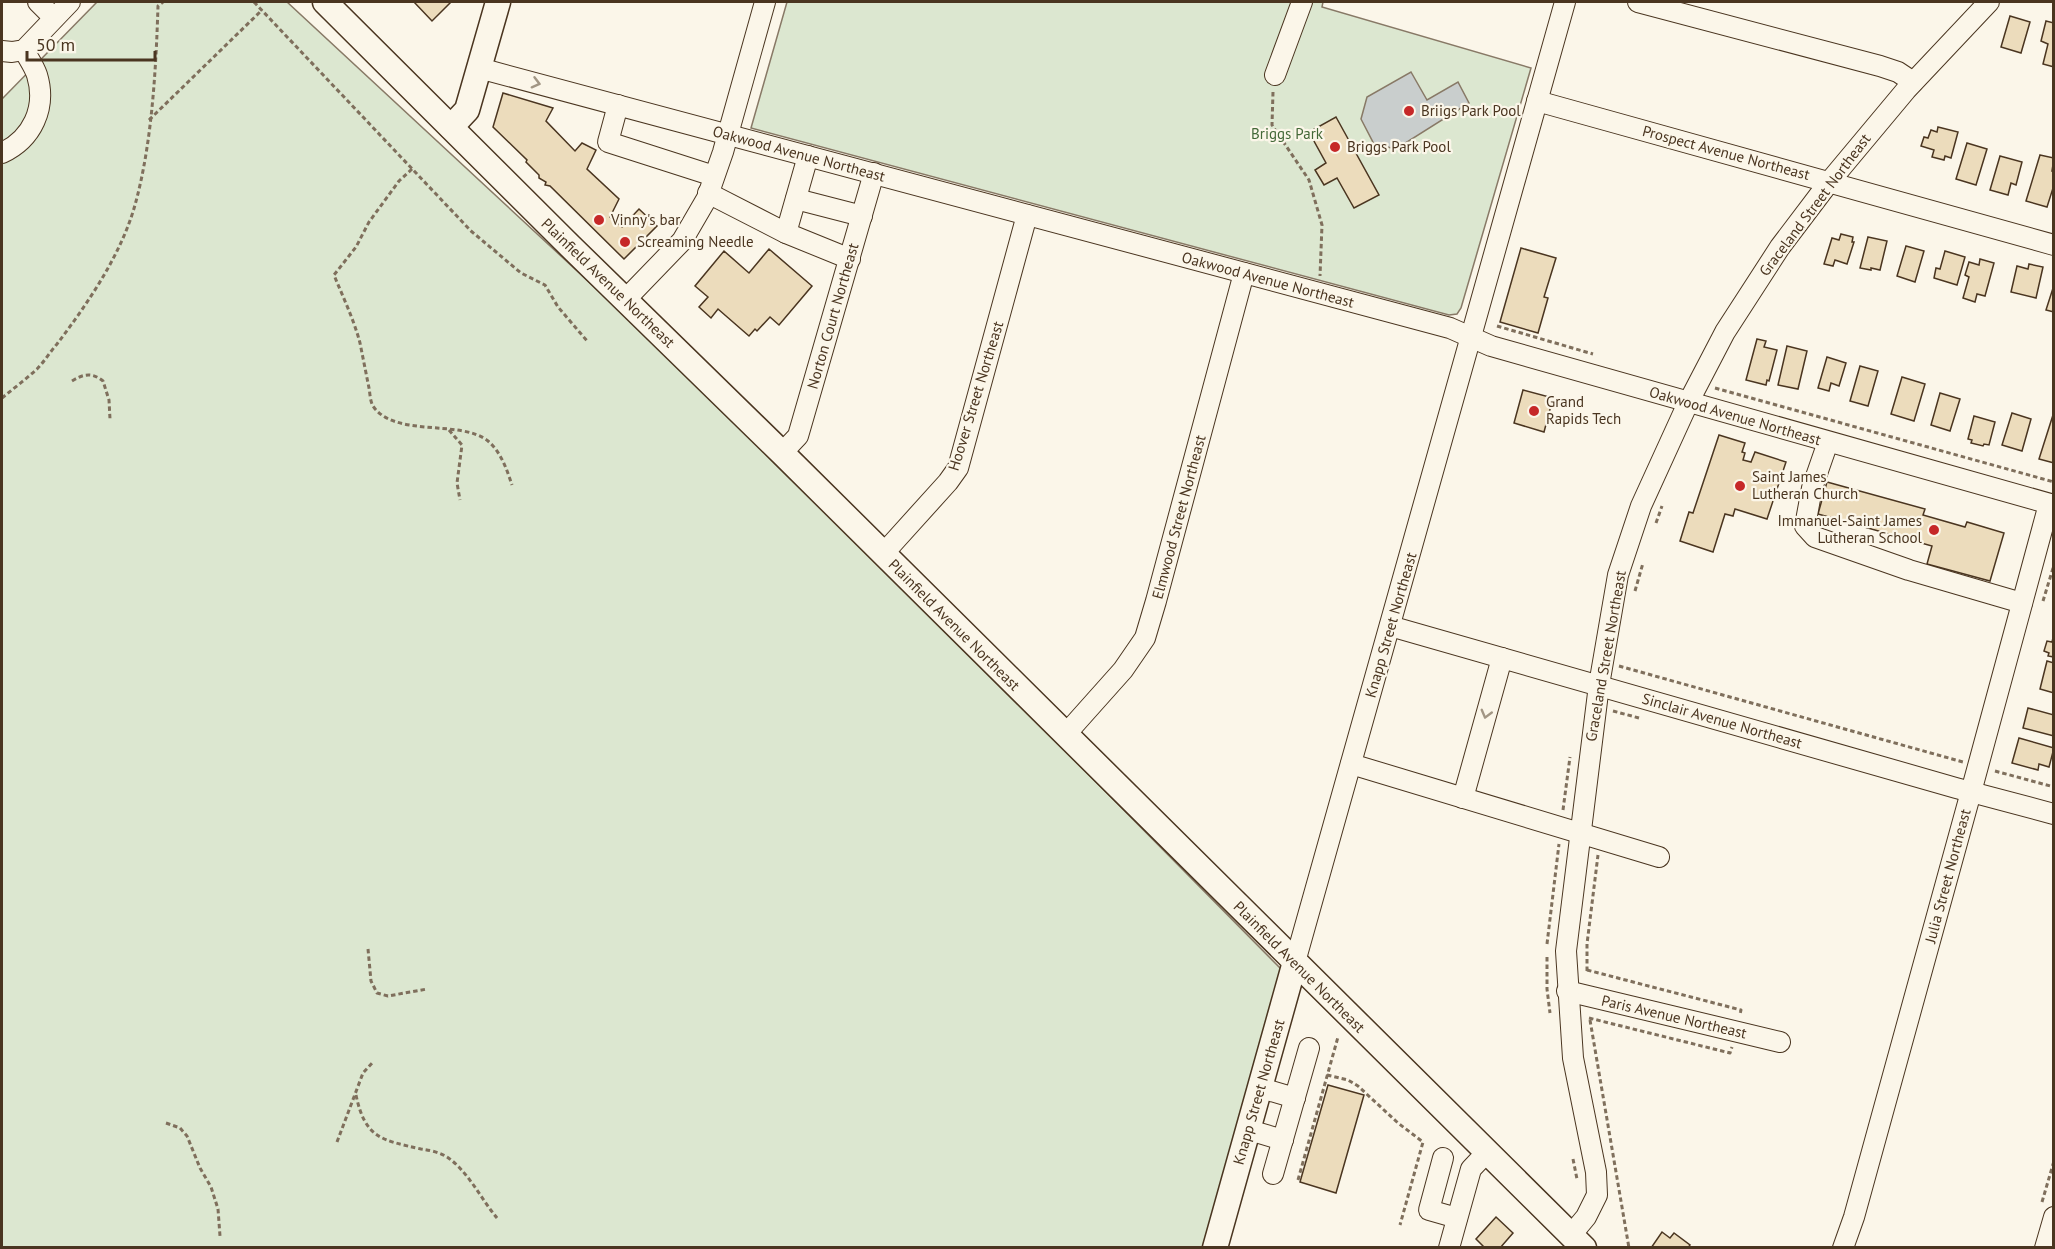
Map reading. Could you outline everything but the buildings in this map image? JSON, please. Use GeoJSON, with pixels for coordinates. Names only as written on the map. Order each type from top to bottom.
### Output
{"type":"FeatureCollection","features":[{"type":"Feature","properties":{"kind":"main road","name":"Plainfield Avenue Northeast"},"geometry":{"type":"LineString","coordinates":[[325,2],[1577,1241]]}},
{"type":"Feature","properties":{"kind":"main road"},"geometry":{"type":"LineString","coordinates":[[451,127],[467,110],[498,2]]}},
{"type":"Feature","properties":{"kind":"main road","name":"Knapp Street Northeast"},"geometry":{"type":"LineString","coordinates":[[1215,1248],[1295,962]]}},
{"type":"Feature","properties":{"kind":"street"},"geometry":{"type":"LineString","coordinates":[[38,2],[54,18]]}},
{"type":"Feature","properties":{"kind":"street"},"geometry":{"type":"LineString","coordinates":[[2,51],[24,50],[70,2]]}},
{"type":"Feature","properties":{"kind":"street"},"geometry":{"type":"LineString","coordinates":[[626,300],[682,241],[711,185],[765,2]]}},
{"type":"Feature","properties":{"kind":"street"},"geometry":{"type":"LineString","coordinates":[[1275,75],[1302,2]]}},
{"type":"Feature","properties":{"kind":"street","name":"Knapp Street Northeast"},"geometry":{"type":"LineString","coordinates":[[1295,962],[1565,2]]}},
{"type":"Feature","properties":{"kind":"street"},"geometry":{"type":"LineString","coordinates":[[1638,2],[1880,66],[1898,72],[1913,82]]}},
{"type":"Feature","properties":{"kind":"street","name":"Graceland Street Northeast"},"geometry":{"type":"LineString","coordinates":[[1577,1241],[1597,1195],[1596,1172],[1573,1058],[1566,951],[1599,686],[1618,575],[1641,506],[1688,403],[1725,332],[1780,247],[1830,181],[1913,82],[1989,2]]}},
{"type":"Feature","properties":{"kind":"street"},"geometry":{"type":"LineString","coordinates":[[2,153],[25,137],[36,122],[41,90],[36,72],[24,50]]}},
{"type":"Feature","properties":{"kind":"street","name":"Oakwood Avenue Northeast"},"geometry":{"type":"LineString","coordinates":[[479,68],[1450,328],[1491,346],[2051,505]]}},
{"type":"Feature","properties":{"kind":"street","name":"Prospect Avenue Northeast"},"geometry":{"type":"LineString","coordinates":[[1537,101],[2054,244]]}},
{"type":"Feature","properties":{"kind":"street"},"geometry":{"type":"LineString","coordinates":[[618,105],[608,142],[711,185],[786,233],[850,259]]}},
{"type":"Feature","properties":{"kind":"street"},"geometry":{"type":"LineString","coordinates":[[786,233],[808,156]]}},
{"type":"Feature","properties":{"kind":"street","name":"Norton Court Northeast"},"geometry":{"type":"LineString","coordinates":[[782,453],[798,436],[874,173]]}},
{"type":"Feature","properties":{"kind":"street"},"geometry":{"type":"LineString","coordinates":[[796,200],[862,216]]}},
{"type":"Feature","properties":{"kind":"street","name":"Hoover Street Northeast"},"geometry":{"type":"LineString","coordinates":[[883,554],[958,468],[1027,215]]}},
{"type":"Feature","properties":{"kind":"street","name":"Elmwood Street Northeast"},"geometry":{"type":"LineString","coordinates":[[1065,735],[1123,670],[1145,638],[1244,273]]}},
{"type":"Feature","properties":{"kind":"street"},"geometry":{"type":"LineString","coordinates":[[1828,442],[1812,488],[1805,526],[1815,537],[1909,570],[2022,603]]}},
{"type":"Feature","properties":{"kind":"street","name":"Julia Street Northeast"},"geometry":{"type":"LineString","coordinates":[[1843,1248],[1854,1217],[2022,603],[2051,505]]}},
{"type":"Feature","properties":{"kind":"street","name":"Sinclair Avenue Northeast"},"geometry":{"type":"LineString","coordinates":[[1390,626],[2054,814]]}},
{"type":"Feature","properties":{"kind":"street"},"geometry":{"type":"LineString","coordinates":[[1463,798],[1502,657]]}},
{"type":"Feature","properties":{"kind":"street"},"geometry":{"type":"LineString","coordinates":[[1351,764],[1659,857]]}},
{"type":"Feature","properties":{"kind":"street","name":"Paris Avenue Northeast"},"geometry":{"type":"LineString","coordinates":[[1567,991],[1780,1042]]}},
{"type":"Feature","properties":{"kind":"street"},"geometry":{"type":"LineString","coordinates":[[1273,1174],[1309,1048]]}},
{"type":"Feature","properties":{"kind":"street"},"geometry":{"type":"LineString","coordinates":[[1261,1088],[1295,1098]]}},
{"type":"Feature","properties":{"kind":"street"},"geometry":{"type":"LineString","coordinates":[[1249,1130],[1283,1140]]}},
{"type":"Feature","properties":{"kind":"street"},"geometry":{"type":"LineString","coordinates":[[1449,1248],[1471,1169],[1487,1152]]}},
{"type":"Feature","properties":{"kind":"street"},"geometry":{"type":"LineString","coordinates":[[1443,1158],[1429,1210],[1456,1218]]}},
{"type":"Feature","properties":{"kind":"street"},"geometry":{"type":"LineString","coordinates":[[2045,1248],[2054,1217]]}},
{"type":"Feature","properties":{"kind":"path"},"geometry":{"type":"LineString","coordinates":[[2,398],[38,368],[76,320],[123,237],[134,207],[141,176],[156,60],[158,6],[163,2]]}},
{"type":"Feature","properties":{"kind":"path"},"geometry":{"type":"LineString","coordinates":[[254,2],[471,231],[521,273],[545,285],[558,307],[588,342]]}},
{"type":"Feature","properties":{"kind":"path"},"geometry":{"type":"LineString","coordinates":[[149,120],[262,10]]}},
{"type":"Feature","properties":{"kind":"path"},"geometry":{"type":"LineString","coordinates":[[1275,75],[1272,125],[1312,188],[1322,225],[1320,278]]}},
{"type":"Feature","properties":{"kind":"path"},"geometry":{"type":"LineString","coordinates":[[412,169],[399,181],[369,222],[356,247],[334,275],[359,340],[373,406],[389,418],[407,425],[463,431],[486,439],[502,460],[512,485]]}},
{"type":"Feature","properties":{"kind":"path"},"geometry":{"type":"LineString","coordinates":[[1497,326],[1598,356]]}},
{"type":"Feature","properties":{"kind":"path"},"geometry":{"type":"LineString","coordinates":[[72,381],[91,374],[103,381],[109,400],[110,419]]}},
{"type":"Feature","properties":{"kind":"path"},"geometry":{"type":"LineString","coordinates":[[1698,383],[2054,482]]}},
{"type":"Feature","properties":{"kind":"path"},"geometry":{"type":"LineString","coordinates":[[448,429],[462,445],[457,483],[460,500]]}},
{"type":"Feature","properties":{"kind":"path"},"geometry":{"type":"LineString","coordinates":[[1603,662],[2054,787]]}},
{"type":"Feature","properties":{"kind":"path"},"geometry":{"type":"LineString","coordinates":[[368,949],[371,981],[377,993],[388,996],[427,989]]}},
{"type":"Feature","properties":{"kind":"path"},"geometry":{"type":"LineString","coordinates":[[1298,1180],[1338,1037]]}},
{"type":"Feature","properties":{"kind":"path"},"geometry":{"type":"LineString","coordinates":[[337,1142],[363,1073],[373,1062]]}},
{"type":"Feature","properties":{"kind":"path"},"geometry":{"type":"LineString","coordinates":[[1327,1075],[1347,1080],[1358,1086],[1398,1123],[1423,1142],[1400,1225]]}},
{"type":"Feature","properties":{"kind":"path"},"geometry":{"type":"LineString","coordinates":[[356,1095],[361,1115],[370,1131],[388,1141],[432,1151],[449,1158],[496,1218]]}},
{"type":"Feature","properties":{"kind":"path"},"geometry":{"type":"LineString","coordinates":[[166,1123],[180,1128],[187,1136],[200,1168],[211,1187],[218,1209],[220,1236]]}},
{"type":"Feature","properties":{"kind":"green space"},"geometry":{"type":"Polygon","coordinates":[[[97,2],[287,2],[740,422],[1283,971],[1205,1247],[2,1247],[2,99],[97,2]]]}},
{"type":"Feature","properties":{"kind":"green space","name":"Briggs Park"},"geometry":{"type":"Polygon","coordinates":[[[787,2],[1323,2],[1322,7],[1531,68],[1461,308],[1457,314],[1449,315],[751,128],[787,2]]]}},
{"type":"Feature","properties":{"kind":"shaded area","name":"Briigs Park Pool"},"geometry":{"type":"Polygon","coordinates":[[[1411,72],[1427,100],[1458,82],[1469,103],[1396,149],[1374,144],[1361,119],[1367,97],[1411,72]]]}},
{"type":"Feature","properties":{"kind":"place","name":"Briigs Park Pool"},"geometry":{"type":"Point","coordinates":[1409,111]}},
{"type":"Feature","properties":{"kind":"place","name":"Briggs Park Pool"},"geometry":{"type":"Point","coordinates":[1335,147]}},
{"type":"Feature","properties":{"kind":"place","name":"Vinny's bar"},"geometry":{"type":"Point","coordinates":[599,220]}},
{"type":"Feature","properties":{"kind":"place","name":"Screaming Needle"},"geometry":{"type":"Point","coordinates":[625,242]}},
{"type":"Feature","properties":{"kind":"place","name":"Grand Rapids Tech"},"geometry":{"type":"Point","coordinates":[1534,411]}},
{"type":"Feature","properties":{"kind":"place","name":"Saint James Lutheran Church"},"geometry":{"type":"Point","coordinates":[1740,486]}},
{"type":"Feature","properties":{"kind":"place","name":"Immanuel-Saint James Lutheran School"},"geometry":{"type":"Point","coordinates":[1934,530]}}]}
